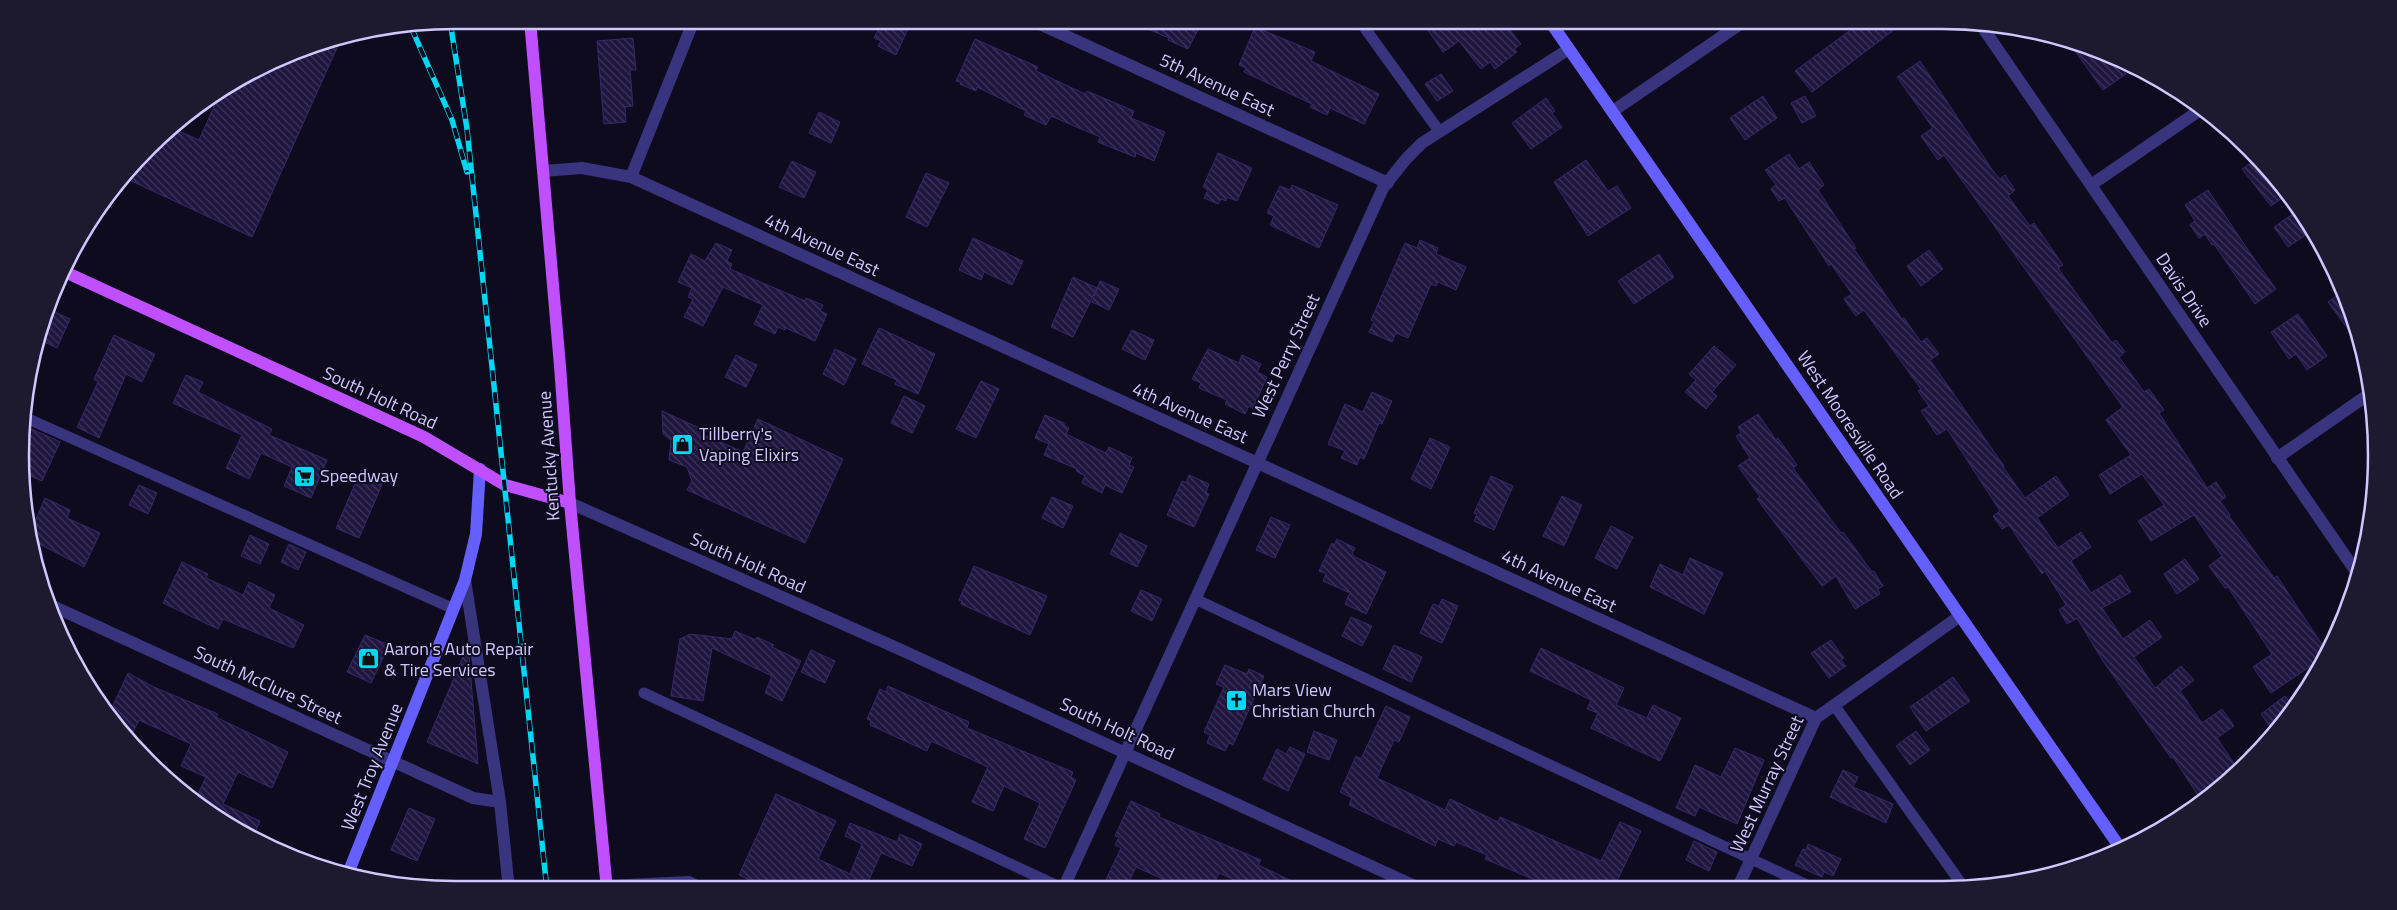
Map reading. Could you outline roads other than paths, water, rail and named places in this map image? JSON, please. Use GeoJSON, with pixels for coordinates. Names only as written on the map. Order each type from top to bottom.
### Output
{"type":"FeatureCollection","features":[{"type":"Feature","properties":{"kind":"main road","name":"Kentucky Avenue"},"geometry":{"type":"LineString","coordinates":[[531,29],[570,503],[606,881]]}},
{"type":"Feature","properties":{"kind":"main road","name":"West Mooresville Road"},"geometry":{"type":"LineString","coordinates":[[1555,29],[2117,843]]}},
{"type":"Feature","properties":{"kind":"main road","name":"South Holt Road"},"geometry":{"type":"LineString","coordinates":[[69,274],[424,437],[505,485],[570,503]]}},
{"type":"Feature","properties":{"kind":"main road","name":"West Troy Avenue"},"geometry":{"type":"LineString","coordinates":[[350,868],[465,580],[476,534],[480,469]]}},
{"type":"Feature","properties":{"kind":"street"},"geometry":{"type":"LineString","coordinates":[[631,177],[690,29]]}},
{"type":"Feature","properties":{"kind":"street","name":"5th Avenue East"},"geometry":{"type":"LineString","coordinates":[[1052,29],[1388,183]]}},
{"type":"Feature","properties":{"kind":"street"},"geometry":{"type":"LineString","coordinates":[[1613,111],[1733,29]]}},
{"type":"Feature","properties":{"kind":"street","name":"Davis Drive"},"geometry":{"type":"LineString","coordinates":[[1985,31],[2353,569]]}},
{"type":"Feature","properties":{"kind":"street","name":"West Perry Street"},"geometry":{"type":"LineString","coordinates":[[1067,881],[1256,462],[1373,209],[1388,183],[1410,155],[1439,131],[1569,49]]}},
{"type":"Feature","properties":{"kind":"street"},"geometry":{"type":"LineString","coordinates":[[2091,185],[2196,113]]}},
{"type":"Feature","properties":{"kind":"street","name":"4th Avenue East"},"geometry":{"type":"LineString","coordinates":[[543,171],[582,168],[631,177],[1816,718]]}},
{"type":"Feature","properties":{"kind":"street"},"geometry":{"type":"LineString","coordinates":[[2277,458],[2365,397]]}},
{"type":"Feature","properties":{"kind":"street","name":"South Holt Road"},"geometry":{"type":"LineString","coordinates":[[570,503],[1127,752],[1404,881]]}},
{"type":"Feature","properties":{"kind":"street"},"geometry":{"type":"LineString","coordinates":[[465,580],[500,802],[509,881]]}},
{"type":"Feature","properties":{"kind":"street","name":"South McClure Street"},"geometry":{"type":"LineString","coordinates":[[57,608],[473,798],[500,802]]}},
{"type":"Feature","properties":{"kind":"street","name":"West Murray Street"},"geometry":{"type":"LineString","coordinates":[[1741,881],[1816,718],[1960,616]]}},
{"type":"Feature","properties":{"kind":"lane"},"geometry":{"type":"LineString","coordinates":[[1365,29],[1439,131]]}},
{"type":"Feature","properties":{"kind":"lane"},"geometry":{"type":"LineString","coordinates":[[31,420],[454,609]]}},
{"type":"Feature","properties":{"kind":"lane"},"geometry":{"type":"LineString","coordinates":[[1195,599],[1799,881]]}},
{"type":"Feature","properties":{"kind":"lane"},"geometry":{"type":"LineString","coordinates":[[644,693],[1049,881]]}},
{"type":"Feature","properties":{"kind":"lane"},"geometry":{"type":"LineString","coordinates":[[1834,705],[1959,880]]}},
{"type":"Feature","properties":{"kind":"railway"},"geometry":{"type":"LineString","coordinates":[[451,29],[467,129],[546,881]]}},
{"type":"Feature","properties":{"kind":"railway"},"geometry":{"type":"LineString","coordinates":[[413,31],[452,120],[467,172]]}},
{"type":"Feature","properties":{"kind":"place","name":"Tillberry's Vaping Elixirs"},"geometry":{"type":"Point","coordinates":[683,444]}},
{"type":"Feature","properties":{"kind":"place","name":"Speedway"},"geometry":{"type":"Point","coordinates":[304,476]}},
{"type":"Feature","properties":{"kind":"place","name":"Aaron's Auto Repair & Tire Services"},"geometry":{"type":"Point","coordinates":[368,659]}},
{"type":"Feature","properties":{"kind":"place","name":"Mars View Christian Church"},"geometry":{"type":"Point","coordinates":[1236,700]}}]}
